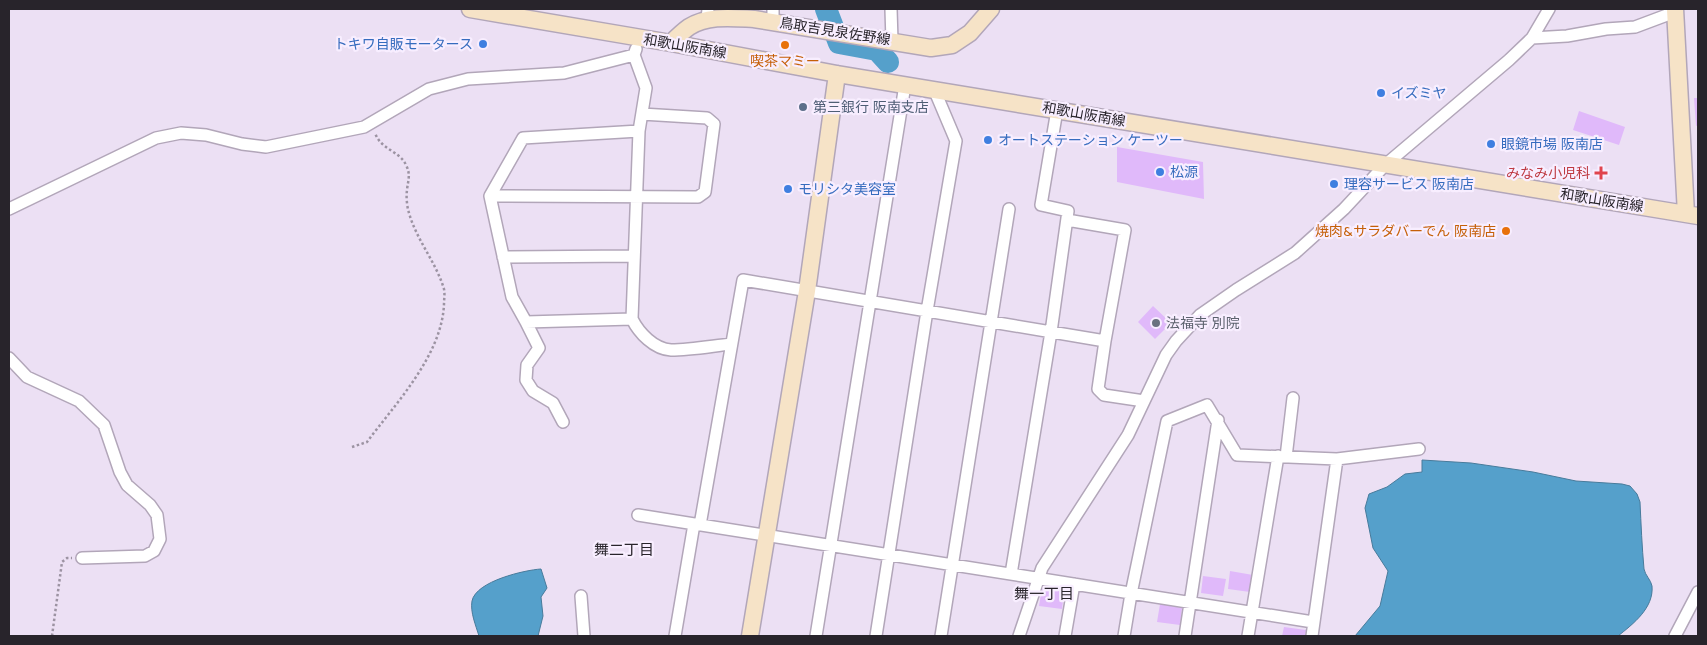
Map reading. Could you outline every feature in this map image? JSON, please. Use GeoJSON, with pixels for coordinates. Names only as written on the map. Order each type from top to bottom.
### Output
{"type":"FeatureCollection","features":[{"type":"Feature","properties":{"kind":"main road","name":"和歌山阪南線"},"geometry":{"type":"LineString","coordinates":[[470,9],[671,43],[837,74],[1692,215]]}},
{"type":"Feature","properties":{"kind":"main road","name":"鳥取吉見泉佐野線"},"geometry":{"type":"LineString","coordinates":[[671,43],[708,14],[727,18],[773,15],[834,31],[931,48],[952,44],[970,33],[992,9]]}},
{"type":"Feature","properties":{"kind":"main road"},"geometry":{"type":"LineString","coordinates":[[1675,10],[1692,215]]}},
{"type":"Feature","properties":{"kind":"main road"},"geometry":{"type":"LineString","coordinates":[[750,636],[765,536],[807,291],[837,74]]}},
{"type":"Feature","properties":{"kind":"street"},"geometry":{"type":"LineString","coordinates":[[891,9],[892,40]]}},
{"type":"Feature","properties":{"kind":"street"},"geometry":{"type":"LineString","coordinates":[[1019,636],[1042,568],[1128,435],[1166,355],[1176,341],[1200,315],[1295,253],[1344,209],[1385,165],[1509,60],[1532,38],[1548,9]]}},
{"type":"Feature","properties":{"kind":"street"},"geometry":{"type":"LineString","coordinates":[[1532,38],[1566,36],[1606,29],[1636,27],[1675,10]]}},
{"type":"Feature","properties":{"kind":"street"},"geometry":{"type":"LineString","coordinates":[[640,38],[634,55],[646,88],[639,131],[632,319],[638,330],[656,345],[670,350],[731,344]]}},
{"type":"Feature","properties":{"kind":"street"},"geometry":{"type":"LineString","coordinates":[[9,209],[156,138],[181,134],[206,135],[242,144],[266,147],[364,127],[429,89],[468,80],[564,73],[634,55]]}},
{"type":"Feature","properties":{"kind":"street"},"geometry":{"type":"LineString","coordinates":[[816,636],[905,85]]}},
{"type":"Feature","properties":{"kind":"street"},"geometry":{"type":"LineString","coordinates":[[876,636],[927,311],[956,141],[934,89]]}},
{"type":"Feature","properties":{"kind":"street"},"geometry":{"type":"LineString","coordinates":[[1011,574],[1051,332],[1068,211],[1041,205],[1057,110]]}},
{"type":"Feature","properties":{"kind":"street"},"geometry":{"type":"LineString","coordinates":[[490,196],[698,197],[705,192],[714,124],[707,118],[642,114]]}},
{"type":"Feature","properties":{"kind":"street"},"geometry":{"type":"LineString","coordinates":[[563,422],[553,403],[533,391],[526,380],[527,365],[539,348],[512,297],[490,196],[523,138],[639,131]]}},
{"type":"Feature","properties":{"kind":"street"},"geometry":{"type":"LineString","coordinates":[[941,636],[1009,209]]}},
{"type":"Feature","properties":{"kind":"street"},"geometry":{"type":"LineString","coordinates":[[1067,220],[1125,230],[1098,389],[1104,395],[1144,401]]}},
{"type":"Feature","properties":{"kind":"street"},"geometry":{"type":"LineString","coordinates":[[503,257],[634,256]]}},
{"type":"Feature","properties":{"kind":"street"},"geometry":{"type":"LineString","coordinates":[[675,636],[743,280],[1105,341]]}},
{"type":"Feature","properties":{"kind":"street"},"geometry":{"type":"LineString","coordinates":[[526,322],[632,319]]}},
{"type":"Feature","properties":{"kind":"street"},"geometry":{"type":"LineString","coordinates":[[9,358],[27,376],[79,401],[94,414],[104,425],[120,472],[127,485],[150,505],[157,515],[160,539],[154,551],[145,556],[82,558]]}},
{"type":"Feature","properties":{"kind":"street"},"geometry":{"type":"LineString","coordinates":[[1248,636],[1293,398]]}},
{"type":"Feature","properties":{"kind":"street"},"geometry":{"type":"LineString","coordinates":[[1124,636],[1167,421],[1207,405],[1218,420],[1237,454],[1337,459],[1419,449]]}},
{"type":"Feature","properties":{"kind":"street"},"geometry":{"type":"LineString","coordinates":[[1185,636],[1218,420]]}},
{"type":"Feature","properties":{"kind":"street"},"geometry":{"type":"LineString","coordinates":[[1312,636],[1337,459]]}},
{"type":"Feature","properties":{"kind":"street"},"geometry":{"type":"LineString","coordinates":[[638,515],[1313,622]]}},
{"type":"Feature","properties":{"kind":"street"},"geometry":{"type":"LineString","coordinates":[[1065,636],[1074,584]]}},
{"type":"Feature","properties":{"kind":"street"},"geometry":{"type":"LineString","coordinates":[[1675,636],[1698,592]]}},
{"type":"Feature","properties":{"kind":"street"},"geometry":{"type":"LineString","coordinates":[[581,596],[584,636]]}},
{"type":"Feature","properties":{"kind":"path"},"geometry":{"type":"LineString","coordinates":[[352,447],[367,442],[425,363],[438,333],[444,312],[445,292],[437,270],[419,240],[409,212],[406,192],[410,175],[406,163],[378,142],[373,122]]}},
{"type":"Feature","properties":{"kind":"path"},"geometry":{"type":"LineString","coordinates":[[52,636],[62,562],[67,558],[82,558]]}},
{"type":"Feature","properties":{"kind":"water"},"geometry":{"type":"Polygon","coordinates":[[[1422,460],[1471,463],[1533,472],[1576,481],[1630,486],[1637,494],[1640,502],[1644,569],[1652,586],[1652,594],[1646,608],[1636,621],[1618,636],[1355,636],[1380,606],[1388,571],[1373,548],[1365,508],[1369,494],[1387,487],[1405,474],[1422,472],[1422,460]]]}},
{"type":"Feature","properties":{"kind":"water"},"geometry":{"type":"Polygon","coordinates":[[[541,569],[547,588],[541,597],[543,616],[538,636],[479,636],[472,610],[472,601],[475,594],[491,582],[513,574],[541,569]]]}},
{"type":"Feature","properties":{"kind":"building"},"geometry":{"type":"Polygon","coordinates":[[[1694,98],[1698,98],[1698,125],[1696,126],[1694,98]]]}},
{"type":"Feature","properties":{"kind":"building"},"geometry":{"type":"Polygon","coordinates":[[[1579,111],[1625,127],[1619,145],[1573,130],[1579,111]]]}},
{"type":"Feature","properties":{"kind":"building","name":"松源"},"geometry":{"type":"Polygon","coordinates":[[[1117,147],[1203,162],[1204,199],[1117,182],[1117,147]]]}},
{"type":"Feature","properties":{"kind":"building"},"geometry":{"type":"Polygon","coordinates":[[[1153,306],[1171,323],[1155,339],[1138,322],[1153,306]]]}},
{"type":"Feature","properties":{"kind":"building"},"geometry":{"type":"Polygon","coordinates":[[[1230,571],[1253,575],[1250,592],[1228,589],[1230,571]]]}},
{"type":"Feature","properties":{"kind":"building"},"geometry":{"type":"Polygon","coordinates":[[[1203,576],[1226,579],[1223,596],[1201,593],[1203,576]]]}},
{"type":"Feature","properties":{"kind":"building"},"geometry":{"type":"Polygon","coordinates":[[[1042,588],[1064,592],[1062,609],[1039,606],[1042,588]]]}},
{"type":"Feature","properties":{"kind":"building"},"geometry":{"type":"Polygon","coordinates":[[[1160,604],[1182,608],[1180,625],[1157,622],[1160,604]]]}},
{"type":"Feature","properties":{"kind":"building"},"geometry":{"type":"Polygon","coordinates":[[[1284,627],[1306,630],[1305,636],[1282,636],[1284,627]]]}},
{"type":"Feature","properties":{"kind":"waterway"},"geometry":{"type":"LineString","coordinates":[[826,9],[839,43],[877,50],[888,62]]}},
{"type":"Feature","properties":{"kind":"place","name":"トキワ自販モータース"},"geometry":{"type":"Point","coordinates":[483,44]}},
{"type":"Feature","properties":{"kind":"place","name":"喫茶マミー"},"geometry":{"type":"Point","coordinates":[785,45]}},
{"type":"Feature","properties":{"kind":"place","name":"イズミヤ"},"geometry":{"type":"Point","coordinates":[1381,93]}},
{"type":"Feature","properties":{"kind":"place","name":"第三銀行 阪南支店"},"geometry":{"type":"Point","coordinates":[803,107]}},
{"type":"Feature","properties":{"kind":"place","name":"オートステーション ケーツー"},"geometry":{"type":"Point","coordinates":[988,140]}},
{"type":"Feature","properties":{"kind":"place","name":"眼鏡市場 阪南店"},"geometry":{"type":"Point","coordinates":[1491,144]}},
{"type":"Feature","properties":{"kind":"place","name":"松源"},"geometry":{"type":"Point","coordinates":[1160,172]}},
{"type":"Feature","properties":{"kind":"place","name":"みなみ小児科"},"geometry":{"type":"Point","coordinates":[1601,173]}},
{"type":"Feature","properties":{"kind":"place","name":"理容サービス 阪南店"},"geometry":{"type":"Point","coordinates":[1334,184]}},
{"type":"Feature","properties":{"kind":"place","name":"モリシタ美容室"},"geometry":{"type":"Point","coordinates":[788,189]}},
{"type":"Feature","properties":{"kind":"place","name":"焼肉&サラダバーでん 阪南店"},"geometry":{"type":"Point","coordinates":[1506,231]}},
{"type":"Feature","properties":{"kind":"place","name":"法福寺 別院"},"geometry":{"type":"Point","coordinates":[1156,323]}},
{"type":"Feature","properties":{"kind":"district","name":"舞二丁目"},"geometry":{"type":"Point","coordinates":[624,550]}},
{"type":"Feature","properties":{"kind":"district","name":"舞一丁目"},"geometry":{"type":"Point","coordinates":[1044,594]}}]}
